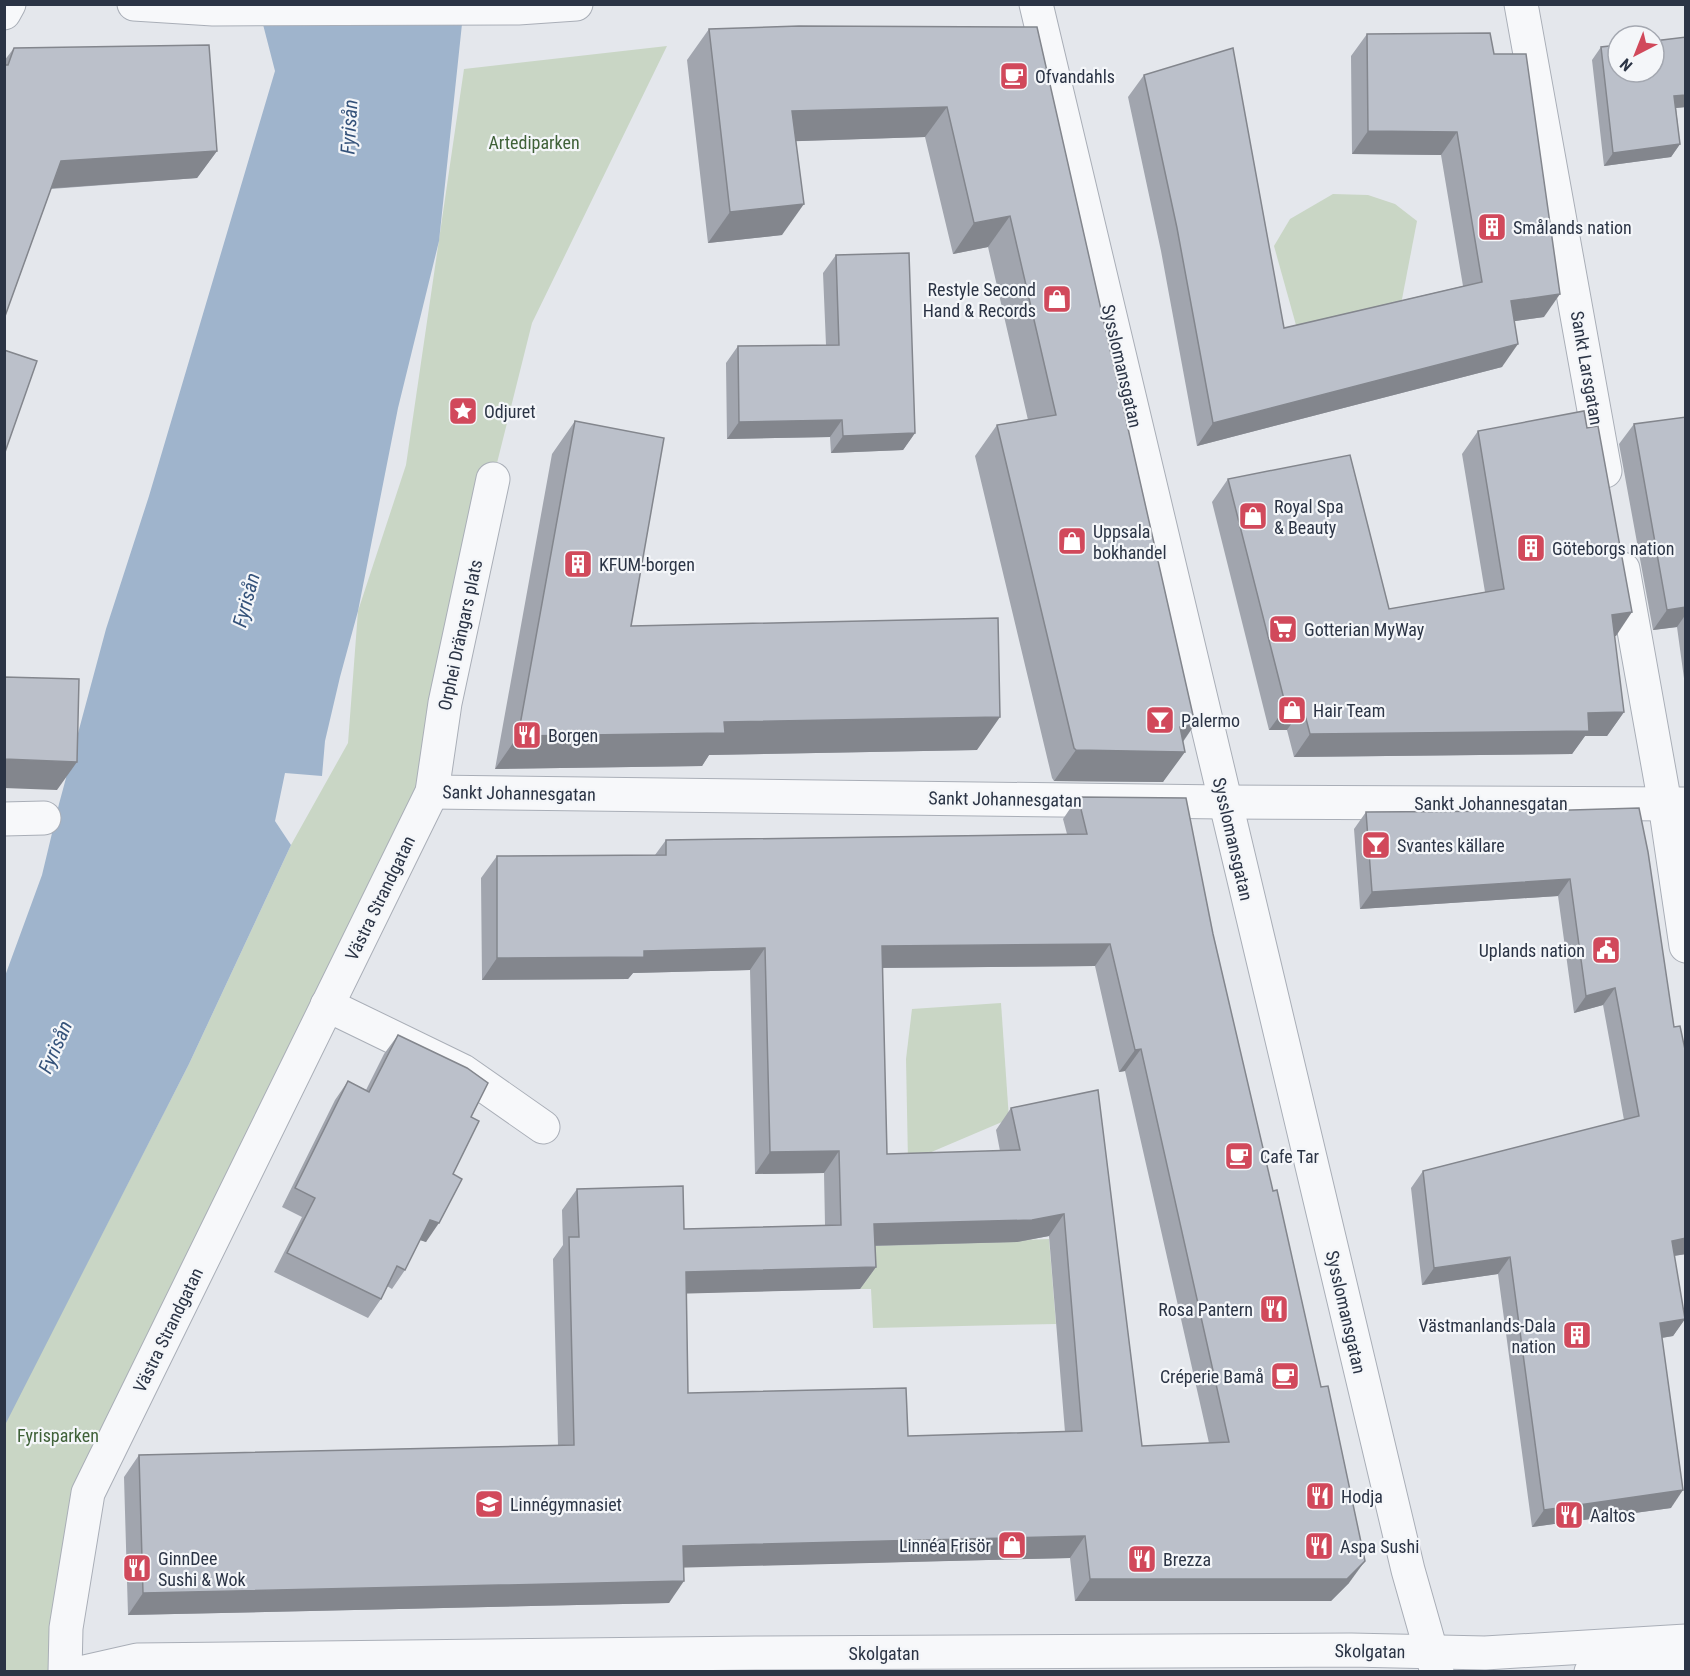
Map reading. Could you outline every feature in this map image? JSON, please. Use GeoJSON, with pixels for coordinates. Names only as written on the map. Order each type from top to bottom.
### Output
{"type":"FeatureCollection","features":[{"type":"Feature","properties":{"kind":"street"},"geometry":{"type":"LineString","coordinates":[[4,14],[9,4]]}},
{"type":"Feature","properties":{"kind":"street"},"geometry":{"type":"LineString","coordinates":[[134,4],[184,8],[518,8],[576,4]]}},
{"type":"Feature","properties":{"kind":"street","name":"Sysslomansgatan"},"geometry":{"type":"LineString","coordinates":[[1036,4],[1405,1559],[1434,1662]]}},
{"type":"Feature","properties":{"kind":"street","name":"Sankt Larsgatan"},"geometry":{"type":"LineString","coordinates":[[1521,4],[1611,504]]}},
{"type":"Feature","properties":{"kind":"street","name":"Orphei Drängars plats"},"geometry":{"type":"LineString","coordinates":[[432,792],[445,703],[493,479]]}},
{"type":"Feature","properties":{"kind":"street"},"geometry":{"type":"LineString","coordinates":[[1618,538],[1676,804],[1686,946]]}},
{"type":"Feature","properties":{"kind":"street","name":"Sankt Johannesgatan"},"geometry":{"type":"LineString","coordinates":[[432,792],[1224,802],[1676,804]]}},
{"type":"Feature","properties":{"kind":"street","name":"Västra Strandgatan"},"geometry":{"type":"LineString","coordinates":[[65,1671],[66,1628],[88,1493],[432,792]]}},
{"type":"Feature","properties":{"kind":"street"},"geometry":{"type":"LineString","coordinates":[[4,819],[44,818]]}},
{"type":"Feature","properties":{"kind":"street"},"geometry":{"type":"LineString","coordinates":[[327,1005],[463,1071],[543,1127]]}},
{"type":"Feature","properties":{"kind":"street","name":"Skolgatan"},"geometry":{"type":"LineString","coordinates":[[84,1671],[137,1660],[756,1662],[1339,1650],[1434,1662],[1485,1653],[1686,1641]]}},
{"type":"Feature","properties":{"kind":"street"},"geometry":{"type":"LineString","coordinates":[[1591,1671],[1686,1668]]}},
{"type":"Feature","properties":{"kind":"green space","name":"Fyrisparken"},"geometry":{"type":"Polygon","coordinates":[[[667,46],[532,323],[404,848],[88,1493],[65,1671],[5,1671],[4,1425],[189,1064],[291,845],[348,743],[358,611],[406,465],[464,69],[667,46]]]}},
{"type":"Feature","properties":{"kind":"green space"},"geometry":{"type":"Polygon","coordinates":[[[1333,194],[1368,195],[1395,204],[1417,221],[1398,320],[1301,343],[1274,246],[1290,219],[1333,194]]]}},
{"type":"Feature","properties":{"kind":"green space"},"geometry":{"type":"Polygon","coordinates":[[[1001,1003],[1009,1119],[908,1162],[906,1059],[912,1009],[1001,1003]]]}},
{"type":"Feature","properties":{"kind":"green space"},"geometry":{"type":"Polygon","coordinates":[[[1049,1239],[1056,1324],[873,1328],[871,1289],[860,1289],[859,1246],[1049,1239]]]}},
{"type":"Feature","properties":{"kind":"water","name":"Fyrisån"},"geometry":{"type":"Polygon","coordinates":[[[258,5],[464,5],[439,241],[398,408],[358,611],[325,741],[322,776],[285,773],[275,821],[291,845],[189,1064],[5,1425],[5,976],[42,875],[106,629],[149,496],[275,71],[258,5]]]}},
{"type":"Feature","properties":{"kind":"building"},"geometry":{"type":"Polygon","coordinates":[[[799,26],[1037,27],[1195,724],[1180,727],[1185,752],[1076,750],[1074,748],[997,425],[1056,415],[1010,216],[974,223],[947,107],[792,111],[804,204],[730,212],[709,29],[799,26]]]}},
{"type":"Feature","properties":{"kind":"building"},"geometry":{"type":"Polygon","coordinates":[[[1490,33],[1494,54],[1526,54],[1560,294],[1511,301],[1518,344],[1213,423],[1177,228],[1144,75],[1233,48],[1284,328],[1482,282],[1457,132],[1368,131],[1367,34],[1490,33]]]}},
{"type":"Feature","properties":{"kind":"building"},"geometry":{"type":"Polygon","coordinates":[[[1686,37],[1686,95],[1674,96],[1680,144],[1613,153],[1601,47],[1606,46],[1606,84],[1666,84],[1666,40],[1686,37]]]}},
{"type":"Feature","properties":{"kind":"building"},"geometry":{"type":"Polygon","coordinates":[[[209,45],[217,151],[61,161],[4,319],[4,65],[8,65],[14,48],[209,45]]]}},
{"type":"Feature","properties":{"kind":"building"},"geometry":{"type":"Polygon","coordinates":[[[909,253],[915,433],[843,436],[842,420],[739,422],[738,346],[839,345],[836,255],[909,253]]]}},
{"type":"Feature","properties":{"kind":"building"},"geometry":{"type":"Polygon","coordinates":[[[4,350],[37,361],[4,455],[4,350]]]}},
{"type":"Feature","properties":{"kind":"building"},"geometry":{"type":"Polygon","coordinates":[[[1584,411],[1587,428],[1598,426],[1632,612],[1612,615],[1624,712],[1588,713],[1589,731],[1310,734],[1303,707],[1286,707],[1228,479],[1350,455],[1389,609],[1504,589],[1478,431],[1584,411]]]}},
{"type":"Feature","properties":{"kind":"building"},"geometry":{"type":"Polygon","coordinates":[[[1686,417],[1686,607],[1667,610],[1634,424],[1686,417]]]}},
{"type":"Feature","properties":{"kind":"building"},"geometry":{"type":"Polygon","coordinates":[[[575,421],[664,438],[631,626],[998,618],[1000,717],[724,722],[725,733],[518,736],[575,421]]]}},
{"type":"Feature","properties":{"kind":"building"},"geometry":{"type":"Polygon","coordinates":[[[4,677],[79,679],[77,762],[4,759],[4,677]]]}},
{"type":"Feature","properties":{"kind":"building"},"geometry":{"type":"Polygon","coordinates":[[[1078,797],[1186,798],[1213,934],[1273,1191],[1277,1190],[1321,1387],[1328,1386],[1365,1561],[1347,1579],[1090,1579],[1085,1536],[683,1546],[684,1581],[143,1593],[139,1455],[574,1445],[569,1237],[579,1237],[577,1189],[683,1186],[684,1229],[841,1225],[839,1151],[770,1152],[765,948],[644,951],[644,957],[497,958],[497,856],[666,855],[666,840],[1087,834],[1078,797]],[[1110,944],[882,946],[887,1154],[1020,1150],[1011,1108],[1098,1090],[1142,1446],[1229,1442],[1141,1049],[1135,1050],[1110,944]],[[1064,1214],[1032,1220],[874,1224],[876,1267],[686,1272],[688,1393],[906,1388],[908,1436],[1082,1431],[1064,1214]]]}},
{"type":"Feature","properties":{"kind":"building"},"geometry":{"type":"Polygon","coordinates":[[[1639,808],[1648,852],[1674,1027],[1680,1026],[1686,1054],[1686,1238],[1672,1241],[1685,1319],[1660,1323],[1683,1490],[1544,1510],[1510,1257],[1434,1268],[1423,1171],[1639,1116],[1615,988],[1586,996],[1570,879],[1372,892],[1366,812],[1639,808]]]}},
{"type":"Feature","properties":{"kind":"building"},"geometry":{"type":"Polygon","coordinates":[[[398,1035],[467,1068],[488,1083],[471,1117],[479,1121],[453,1174],[462,1179],[439,1223],[430,1220],[405,1270],[397,1266],[381,1299],[287,1253],[315,1198],[295,1188],[348,1081],[369,1092],[398,1035]]]}},
{"type":"Feature","properties":{"kind":"place","name":"Ofvandahls"},"geometry":{"type":"Point","coordinates":[1014,76]}},
{"type":"Feature","properties":{"kind":"place","name":"Smålands nation"},"geometry":{"type":"Point","coordinates":[1492,227]}},
{"type":"Feature","properties":{"kind":"place","name":"Restyle Second Hand & Records"},"geometry":{"type":"Point","coordinates":[1057,299]}},
{"type":"Feature","properties":{"kind":"place","name":"Odjuret"},"geometry":{"type":"Point","coordinates":[463,411]}},
{"type":"Feature","properties":{"kind":"place","name":"Royal Spa & Beauty"},"geometry":{"type":"Point","coordinates":[1253,516]}},
{"type":"Feature","properties":{"kind":"place","name":"Uppsala bokhandel"},"geometry":{"type":"Point","coordinates":[1072,541]}},
{"type":"Feature","properties":{"kind":"place","name":"Göteborgs nation"},"geometry":{"type":"Point","coordinates":[1531,548]}},
{"type":"Feature","properties":{"kind":"place","name":"KFUM-borgen"},"geometry":{"type":"Point","coordinates":[578,564]}},
{"type":"Feature","properties":{"kind":"place","name":"Gotterian MyWay"},"geometry":{"type":"Point","coordinates":[1283,629]}},
{"type":"Feature","properties":{"kind":"place","name":"Hair Team"},"geometry":{"type":"Point","coordinates":[1292,710]}},
{"type":"Feature","properties":{"kind":"place","name":"Palermo"},"geometry":{"type":"Point","coordinates":[1160,720]}},
{"type":"Feature","properties":{"kind":"place","name":"Borgen"},"geometry":{"type":"Point","coordinates":[527,735]}},
{"type":"Feature","properties":{"kind":"place","name":"Svantes källare"},"geometry":{"type":"Point","coordinates":[1376,845]}},
{"type":"Feature","properties":{"kind":"place","name":"Uplands nation"},"geometry":{"type":"Point","coordinates":[1606,950]}},
{"type":"Feature","properties":{"kind":"place","name":"Cafe Tar"},"geometry":{"type":"Point","coordinates":[1239,1156]}},
{"type":"Feature","properties":{"kind":"place","name":"Rosa Pantern"},"geometry":{"type":"Point","coordinates":[1274,1309]}},
{"type":"Feature","properties":{"kind":"place","name":"Västmanlands-Dala nation"},"geometry":{"type":"Point","coordinates":[1577,1335]}},
{"type":"Feature","properties":{"kind":"place","name":"Créperie Bamå"},"geometry":{"type":"Point","coordinates":[1285,1376]}},
{"type":"Feature","properties":{"kind":"place","name":"Hodja"},"geometry":{"type":"Point","coordinates":[1320,1496]}},
{"type":"Feature","properties":{"kind":"place","name":"Linnégymnasiet"},"geometry":{"type":"Point","coordinates":[489,1504]}},
{"type":"Feature","properties":{"kind":"place","name":"Aaltos"},"geometry":{"type":"Point","coordinates":[1569,1515]}},
{"type":"Feature","properties":{"kind":"place","name":"Linnéa Frisör"},"geometry":{"type":"Point","coordinates":[1012,1545]}},
{"type":"Feature","properties":{"kind":"place","name":"Aspa Sushi"},"geometry":{"type":"Point","coordinates":[1319,1546]}},
{"type":"Feature","properties":{"kind":"place","name":"Brezza"},"geometry":{"type":"Point","coordinates":[1142,1559]}},
{"type":"Feature","properties":{"kind":"place","name":"GinnDee Sushi & Wok"},"geometry":{"type":"Point","coordinates":[137,1568]}},
{"type":"Feature","properties":{"kind":"park label","name":"Artediparken"},"geometry":{"type":"Point","coordinates":[534,142]}}]}
